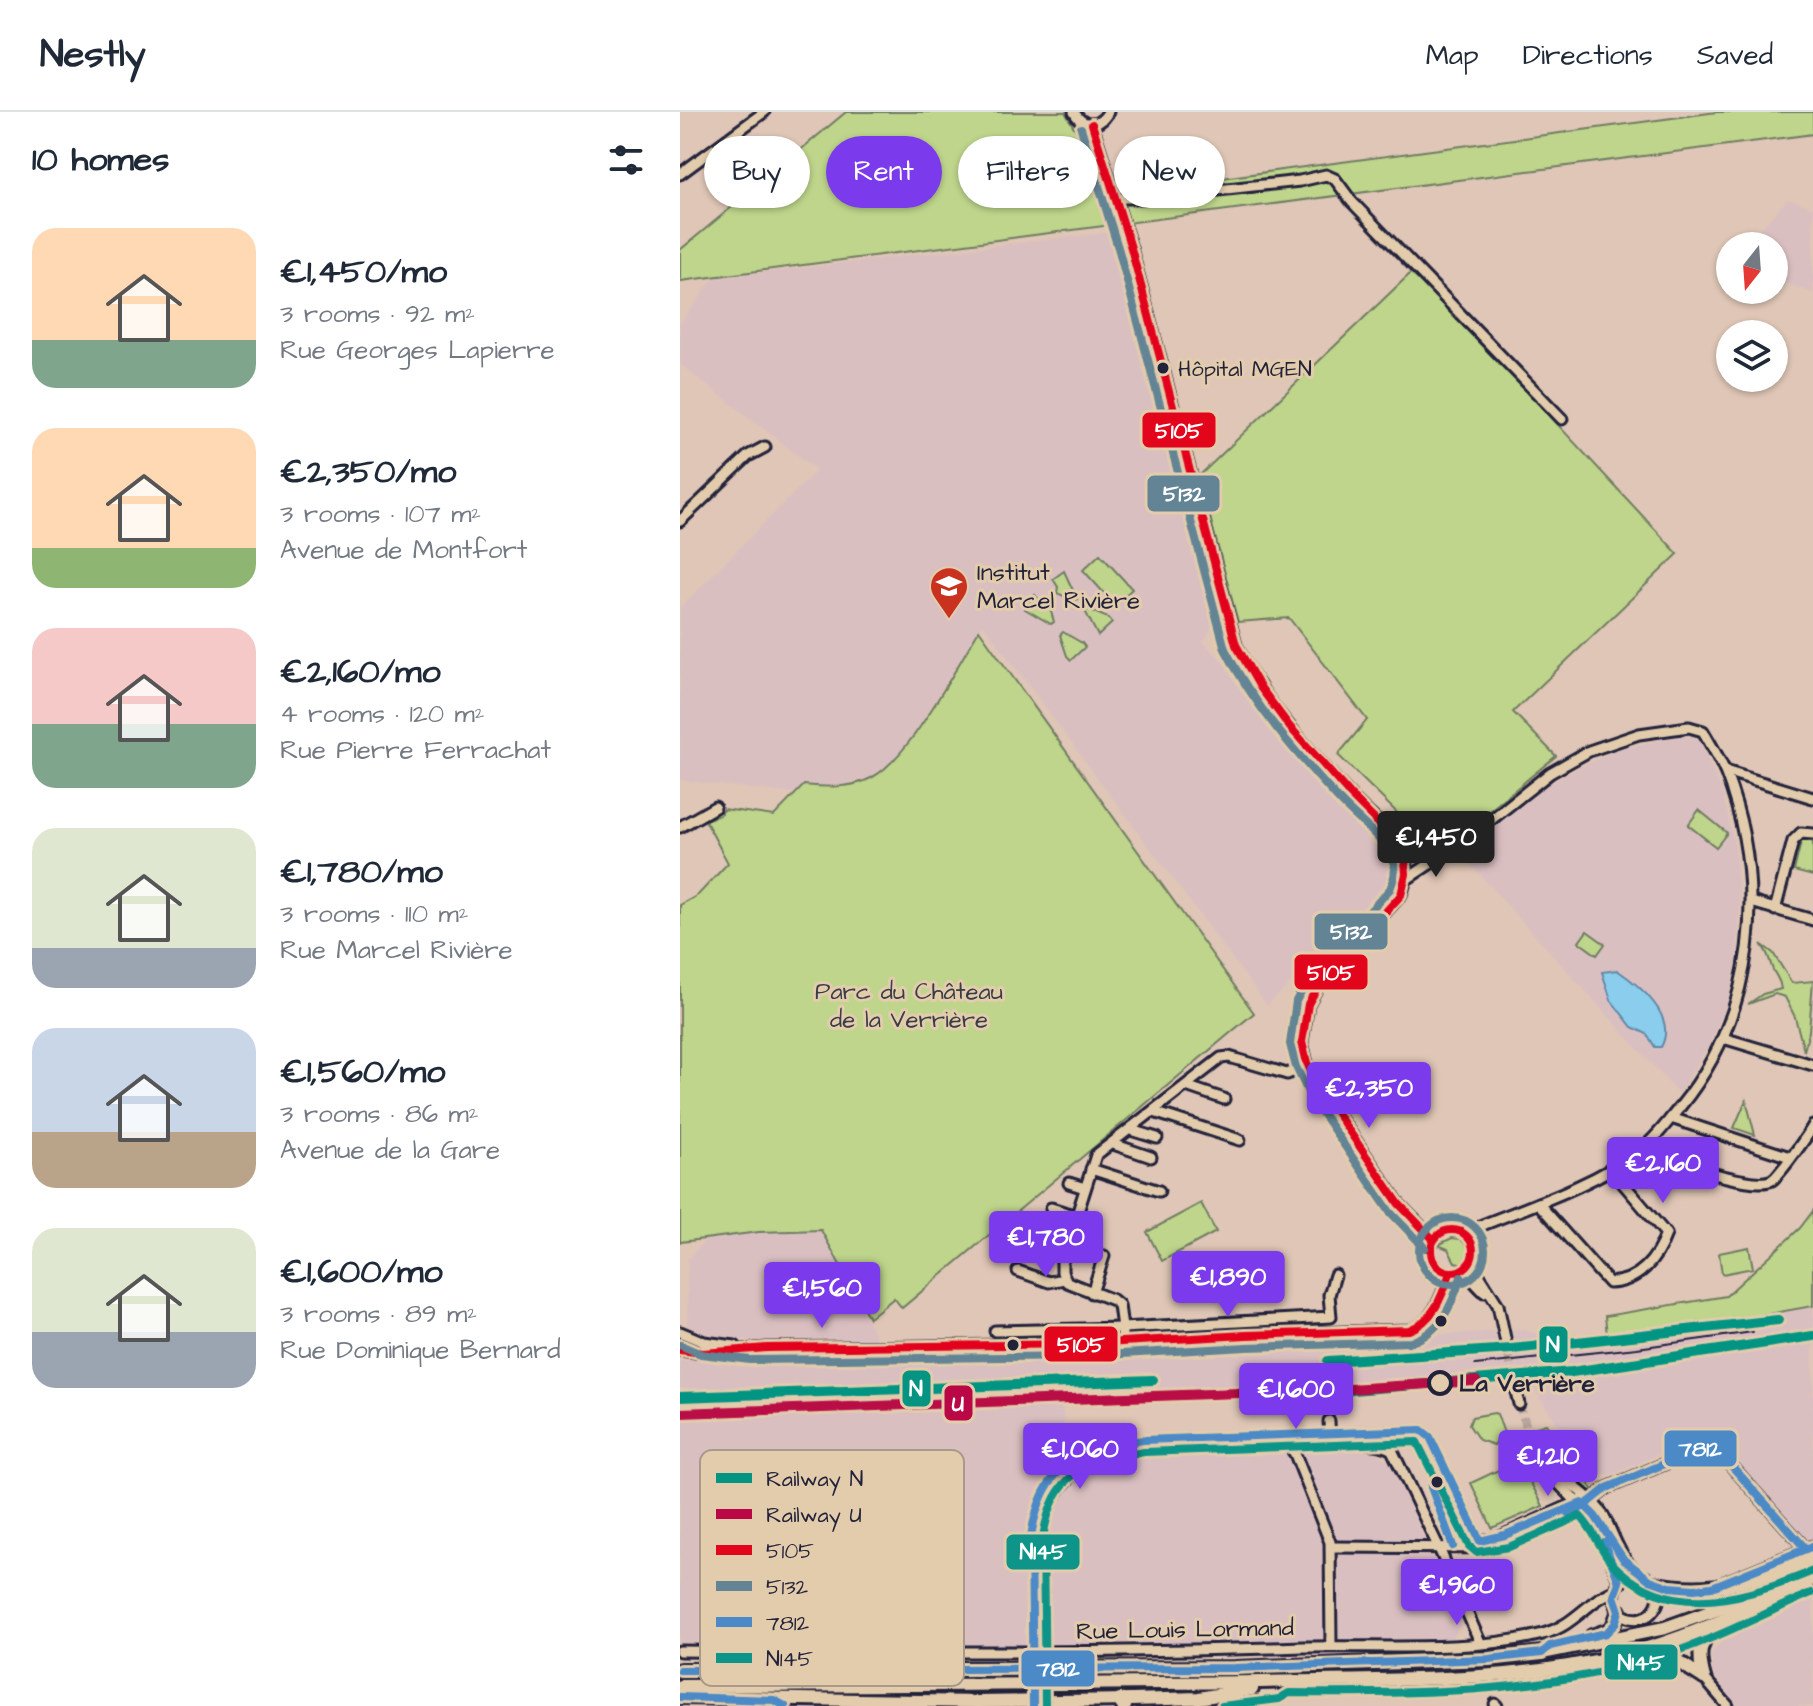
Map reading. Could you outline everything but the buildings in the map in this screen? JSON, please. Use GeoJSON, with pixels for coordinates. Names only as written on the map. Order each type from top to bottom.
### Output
{"type":"FeatureCollection","features":[{"type":"Feature","properties":{"kind":"main road"},"geometry":{"type":"LineString","coordinates":[[1649,1580],[1697,1590],[1776,1574],[1810,1551]]}},
{"type":"Feature","properties":{"kind":"main road"},"geometry":{"type":"LineString","coordinates":[[964,1669],[1235,1668],[1489,1659],[1542,1653],[1665,1628],[1775,1586],[1813,1568]]}},
{"type":"Feature","properties":{"kind":"main road"},"geometry":{"type":"LineString","coordinates":[[964,1684],[1348,1682],[1481,1677],[1539,1670],[1621,1655],[1693,1632],[1813,1579]]}},
{"type":"Feature","properties":{"kind":"main road"},"geometry":{"type":"LineString","coordinates":[[1542,1653],[1550,1646],[1606,1633],[1615,1624],[1618,1609]]}},
{"type":"Feature","properties":{"kind":"main road"},"geometry":{"type":"LineString","coordinates":[[1704,1678],[1698,1656],[1702,1642],[1709,1633],[1724,1625],[1727,1617]]}},
{"type":"Feature","properties":{"kind":"main road"},"geometry":{"type":"LineString","coordinates":[[1539,1670],[1551,1675],[1660,1653],[1674,1658],[1704,1678]]}},
{"type":"Feature","properties":{"kind":"main road"},"geometry":{"type":"LineString","coordinates":[[680,1670],[700,1670]]}},
{"type":"Feature","properties":{"kind":"main road"},"geometry":{"type":"LineString","coordinates":[[680,1697],[779,1703],[1215,1702],[1242,1690],[1277,1687],[1285,1681]]}},
{"type":"Feature","properties":{"kind":"main road"},"geometry":{"type":"LineString","coordinates":[[680,1686],[700,1686]]}},
{"type":"Feature","properties":{"kind":"street"},"geometry":{"type":"LineString","coordinates":[[680,174],[764,112]]}},
{"type":"Feature","properties":{"kind":"street"},"geometry":{"type":"LineString","coordinates":[[1074,112],[1081,121],[1092,124],[1104,119],[1108,112]]}},
{"type":"Feature","properties":{"kind":"street"},"geometry":{"type":"LineString","coordinates":[[1092,124],[1114,192]]}},
{"type":"Feature","properties":{"kind":"street"},"geometry":{"type":"LineString","coordinates":[[1225,190],[1326,175],[1335,179],[1352,202],[1562,419]]}},
{"type":"Feature","properties":{"kind":"street"},"geometry":{"type":"LineString","coordinates":[[1119,208],[1236,645],[1255,681],[1278,712],[1402,851],[1407,879]]}},
{"type":"Feature","properties":{"kind":"street"},"geometry":{"type":"LineString","coordinates":[[680,521],[748,456],[765,447]]}},
{"type":"Feature","properties":{"kind":"street"},"geometry":{"type":"LineString","coordinates":[[1434,1240],[1399,1204],[1319,1087],[1307,1063],[1302,1031],[1313,994],[1332,969],[1393,905],[1407,879],[1463,842],[1550,773],[1589,751],[1639,734],[1689,727],[1703,731],[1725,771],[1746,852],[1751,902],[1743,979],[1723,1038],[1705,1071],[1671,1118],[1640,1151],[1538,1203],[1475,1228],[1467,1236]]}},
{"type":"Feature","properties":{"kind":"street"},"geometry":{"type":"LineString","coordinates":[[1725,771],[1813,798]]}},
{"type":"Feature","properties":{"kind":"street"},"geometry":{"type":"LineString","coordinates":[[680,827],[715,807]]}},
{"type":"Feature","properties":{"kind":"street"},"geometry":{"type":"LineString","coordinates":[[1775,910],[1793,841],[1801,833],[1813,834]]}},
{"type":"Feature","properties":{"kind":"street"},"geometry":{"type":"LineString","coordinates":[[1402,851],[1446,852]]}},
{"type":"Feature","properties":{"kind":"street"},"geometry":{"type":"LineString","coordinates":[[1751,902],[1813,920]]}},
{"type":"Feature","properties":{"kind":"street"},"geometry":{"type":"LineString","coordinates":[[1723,1038],[1813,1065]]}},
{"type":"Feature","properties":{"kind":"street"},"geometry":{"type":"LineString","coordinates":[[1122,1341],[1119,1305],[1072,1285],[1064,1279],[1062,1267],[1096,1155],[1221,1058],[1229,1057],[1291,1073],[1307,1063]]}},
{"type":"Feature","properties":{"kind":"street"},"geometry":{"type":"LineString","coordinates":[[1186,1086],[1224,1099]]}},
{"type":"Feature","properties":{"kind":"street"},"geometry":{"type":"LineString","coordinates":[[1154,1112],[1240,1140]]}},
{"type":"Feature","properties":{"kind":"street"},"geometry":{"type":"LineString","coordinates":[[1671,1118],[1790,1157]]}},
{"type":"Feature","properties":{"kind":"street"},"geometry":{"type":"LineString","coordinates":[[1640,1151],[1760,1184],[1773,1180],[1813,1126]]}},
{"type":"Feature","properties":{"kind":"street"},"geometry":{"type":"LineString","coordinates":[[1131,1130],[1157,1138]]}},
{"type":"Feature","properties":{"kind":"street"},"geometry":{"type":"LineString","coordinates":[[1113,1144],[1151,1157]]}},
{"type":"Feature","properties":{"kind":"street"},"geometry":{"type":"LineString","coordinates":[[1538,1203],[1609,1283],[1630,1279],[1659,1254],[1666,1234],[1610,1168]]}},
{"type":"Feature","properties":{"kind":"street"},"geometry":{"type":"LineString","coordinates":[[1091,1169],[1159,1191]]}},
{"type":"Feature","properties":{"kind":"street"},"geometry":{"type":"LineString","coordinates":[[1069,1183],[1085,1188]]}},
{"type":"Feature","properties":{"kind":"street"},"geometry":{"type":"LineString","coordinates":[[1051,1208],[1076,1216]]}},
{"type":"Feature","properties":{"kind":"street"},"geometry":{"type":"LineString","coordinates":[[1463,1270],[1488,1298],[1506,1343],[1498,1305],[1479,1275],[1473,1258],[1473,1246],[1467,1236],[1449,1230],[1434,1240],[1432,1259],[1441,1270],[1450,1273],[1463,1270],[1473,1258]]}},
{"type":"Feature","properties":{"kind":"street"},"geometry":{"type":"LineString","coordinates":[[1031,1242],[1065,1253]]}},
{"type":"Feature","properties":{"kind":"street"},"geometry":{"type":"LineString","coordinates":[[1092,1293],[1104,1256]]}},
{"type":"Feature","properties":{"kind":"street"},"geometry":{"type":"LineString","coordinates":[[1018,1271],[1049,1282],[1064,1279]]}},
{"type":"Feature","properties":{"kind":"street"},"geometry":{"type":"LineString","coordinates":[[680,1350],[703,1353],[750,1348],[1086,1344],[1415,1329],[1439,1302],[1450,1273]]}},
{"type":"Feature","properties":{"kind":"street"},"geometry":{"type":"LineString","coordinates":[[1330,1332],[1329,1295],[1335,1275]]}},
{"type":"Feature","properties":{"kind":"street"},"geometry":{"type":"LineString","coordinates":[[995,1331],[1331,1317]]}},
{"type":"Feature","properties":{"kind":"street"},"geometry":{"type":"LineString","coordinates":[[680,1332],[704,1342],[750,1348]]}},
{"type":"Feature","properties":{"kind":"street"},"geometry":{"type":"LineString","coordinates":[[1514,1384],[1519,1404]]}},
{"type":"Feature","properties":{"kind":"street"},"geometry":{"type":"LineString","coordinates":[[1329,1421],[1330,1442]]}},
{"type":"Feature","properties":{"kind":"street"},"geometry":{"type":"LineString","coordinates":[[1290,1447],[1293,1444],[1330,1442],[1377,1443],[1392,1450],[1480,1642]]}},
{"type":"Feature","properties":{"kind":"street"},"geometry":{"type":"LineString","coordinates":[[1044,1706],[1045,1519],[1059,1490],[1072,1475],[1099,1460],[1139,1452],[1282,1444],[1290,1447],[1331,1547],[1331,1646]]}},
{"type":"Feature","properties":{"kind":"street"},"geometry":{"type":"LineString","coordinates":[[1271,1446],[1297,1460]]}},
{"type":"Feature","properties":{"kind":"street"},"geometry":{"type":"LineString","coordinates":[[1331,1547],[1492,1548],[1584,1504],[1607,1488],[1702,1448],[1721,1454],[1810,1551]]}},
{"type":"Feature","properties":{"kind":"street"},"geometry":{"type":"LineString","coordinates":[[1548,1466],[1552,1477],[1595,1513],[1611,1543],[1628,1564],[1649,1580],[1658,1597],[1650,1614],[1641,1618],[1631,1618],[1618,1609],[1603,1605],[1586,1609]]}},
{"type":"Feature","properties":{"kind":"street"},"geometry":{"type":"LineString","coordinates":[[1453,1546],[1460,1542],[1497,1538],[1564,1508],[1584,1504],[1599,1510],[1628,1564]]}},
{"type":"Feature","properties":{"kind":"street"},"geometry":{"type":"LineString","coordinates":[[1584,1504],[1612,1560],[1618,1609]]}},
{"type":"Feature","properties":{"kind":"street"},"geometry":{"type":"LineString","coordinates":[[1785,1556],[1790,1532]]}},
{"type":"Feature","properties":{"kind":"street"},"geometry":{"type":"LineString","coordinates":[[1719,1586],[1785,1556],[1810,1551]]}},
{"type":"Feature","properties":{"kind":"street"},"geometry":{"type":"LineString","coordinates":[[1617,1586],[1632,1575],[1649,1580]]}},
{"type":"Feature","properties":{"kind":"street","name":"Rue Louis Lormand"},"geometry":{"type":"LineString","coordinates":[[964,1650],[1380,1648],[1480,1642],[1547,1633],[1574,1620],[1617,1586]]}},
{"type":"Feature","properties":{"kind":"street","name":"Rue Louis Lormand"},"geometry":{"type":"LineString","coordinates":[[680,1651],[700,1651]]}},
{"type":"Feature","properties":{"kind":"street"},"geometry":{"type":"LineString","coordinates":[[1704,1678],[1728,1706]]}},
{"type":"Feature","properties":{"kind":"shaded area"},"geometry":{"type":"Polygon","coordinates":[[[1788,199],[1813,208],[1813,293],[1788,284],[1788,232],[1758,232],[1788,199]]]}},
{"type":"Feature","properties":{"kind":"shaded area","name":"Institut Marcel Rivière"},"geometry":{"type":"Polygon","coordinates":[[[1114,232],[1219,616],[1203,642],[1261,700],[1356,813],[1353,818],[1396,865],[1399,883],[1267,1005],[983,624],[906,747],[895,761],[870,778],[842,786],[804,785],[796,794],[680,780],[680,608],[817,470],[680,364],[680,324],[714,278],[1114,232]]]}},
{"type":"Feature","properties":{"kind":"shaded area"},"geometry":{"type":"Polygon","coordinates":[[[1679,736],[1695,737],[1700,741],[1722,792],[1735,847],[1740,903],[1737,961],[1727,1003],[1710,1043],[1679,1094],[1461,854],[1543,788],[1581,766],[1621,748],[1679,736]]]}},
{"type":"Feature","properties":{"kind":"shaded area"},"geometry":{"type":"Polygon","coordinates":[[[821,1230],[877,1339],[719,1340],[687,1327],[688,1259],[707,1238],[821,1230]]]}},
{"type":"Feature","properties":{"kind":"shaded area"},"geometry":{"type":"Polygon","coordinates":[[[1813,1306],[1813,1551],[1709,1431],[1610,1476],[1592,1473],[1528,1381],[1358,1394],[1062,1405],[1065,1437],[1073,1447],[1097,1464],[1144,1454],[1373,1449],[1391,1464],[1462,1624],[1452,1638],[1343,1656],[964,1658],[964,1450],[700,1450],[700,1659],[680,1659],[680,1361],[1126,1352],[1524,1330],[1558,1340],[1740,1319],[1813,1306]]]}},
{"type":"Feature","properties":{"kind":"shaded area"},"geometry":{"type":"Polygon","coordinates":[[[1813,1592],[1813,1706],[1736,1706],[1712,1673],[1711,1655],[1720,1643],[1813,1592]]]}},
{"type":"Feature","properties":{"kind":"green space"},"geometry":{"type":"Polygon","coordinates":[[[846,112],[1065,112],[1079,136],[958,136],[958,208],[1098,208],[1098,182],[1102,194],[1114,192],[1114,208],[1225,208],[1225,178],[1717,112],[1813,112],[1813,134],[680,281],[680,250],[731,208],[810,208],[810,142],[846,112]]]}},
{"type":"Feature","properties":{"kind":"green space"},"geometry":{"type":"Polygon","coordinates":[[[1414,270],[1678,554],[1513,712],[1556,756],[1456,838],[1426,841],[1338,755],[1367,720],[1289,618],[1238,622],[1199,476],[1414,270]]]}},
{"type":"Feature","properties":{"kind":"green space"},"geometry":{"type":"Polygon","coordinates":[[[1100,554],[1132,589],[1115,605],[1083,570],[1100,554]]]}},
{"type":"Feature","properties":{"kind":"green space"},"geometry":{"type":"Polygon","coordinates":[[[1064,571],[1077,599],[1075,601],[1057,593],[1058,587],[1053,579],[1064,571]]]}},
{"type":"Feature","properties":{"kind":"green space"},"geometry":{"type":"Polygon","coordinates":[[[1035,595],[1040,601],[1048,601],[1054,622],[1051,624],[1025,609],[1035,595]]]}},
{"type":"Feature","properties":{"kind":"green space"},"geometry":{"type":"Polygon","coordinates":[[[1087,609],[1108,618],[1112,623],[1098,636],[1085,611],[1087,609]]]}},
{"type":"Feature","properties":{"kind":"green space","name":"Parc du Château de la Verrière"},"geometry":{"type":"Polygon","coordinates":[[[979,630],[1254,1013],[902,1308],[894,1298],[869,1318],[821,1230],[759,1232],[680,1242],[680,905],[698,895],[728,863],[705,820],[720,815],[724,809],[774,816],[804,785],[846,786],[863,782],[886,768],[916,733],[979,630]]]}},
{"type":"Feature","properties":{"kind":"green space"},"geometry":{"type":"Polygon","coordinates":[[[1063,632],[1085,647],[1071,660],[1060,635],[1063,632]]]}},
{"type":"Feature","properties":{"kind":"green space"},"geometry":{"type":"Polygon","coordinates":[[[1699,810],[1727,833],[1716,847],[1688,825],[1699,810]]]}},
{"type":"Feature","properties":{"kind":"green space"},"geometry":{"type":"Polygon","coordinates":[[[1802,838],[1813,842],[1813,876],[1794,871],[1802,838]]]}},
{"type":"Feature","properties":{"kind":"green space"},"geometry":{"type":"Polygon","coordinates":[[[1587,931],[1605,944],[1597,955],[1579,942],[1587,931]]]}},
{"type":"Feature","properties":{"kind":"green space"},"geometry":{"type":"Polygon","coordinates":[[[1761,944],[1773,953],[1792,983],[1813,981],[1809,1031],[1804,1051],[1795,1017],[1785,997],[1775,994],[1748,1004],[1763,994],[1781,989],[1761,944]]]}},
{"type":"Feature","properties":{"kind":"green space"},"geometry":{"type":"Polygon","coordinates":[[[1746,1100],[1755,1135],[1734,1128],[1746,1100]]]}},
{"type":"Feature","properties":{"kind":"green space"},"geometry":{"type":"Polygon","coordinates":[[[1201,1203],[1216,1232],[1162,1261],[1147,1232],[1201,1203]]]}},
{"type":"Feature","properties":{"kind":"green space"},"geometry":{"type":"Polygon","coordinates":[[[1813,1211],[1813,1306],[1740,1319],[1607,1335],[1605,1316],[1726,1296],[1800,1228],[1813,1211]]]}},
{"type":"Feature","properties":{"kind":"green space"},"geometry":{"type":"Polygon","coordinates":[[[1452,1238],[1461,1239],[1469,1249],[1464,1264],[1455,1262],[1448,1249],[1438,1245],[1452,1238]]]}},
{"type":"Feature","properties":{"kind":"green space"},"geometry":{"type":"Polygon","coordinates":[[[1749,1247],[1753,1268],[1722,1274],[1719,1253],[1749,1247]]]}},
{"type":"Feature","properties":{"kind":"green space"},"geometry":{"type":"Polygon","coordinates":[[[1494,1413],[1504,1433],[1494,1445],[1479,1440],[1469,1425],[1472,1417],[1494,1413]]]}},
{"type":"Feature","properties":{"kind":"green space"},"geometry":{"type":"Polygon","coordinates":[[[1546,1424],[1593,1490],[1586,1492],[1550,1461],[1535,1473],[1526,1454],[1530,1429],[1546,1424]]]}},
{"type":"Feature","properties":{"kind":"green space"},"geometry":{"type":"Polygon","coordinates":[[[1507,1466],[1531,1483],[1543,1506],[1492,1528],[1471,1483],[1507,1466]]]}},
{"type":"Feature","properties":{"kind":"water"},"geometry":{"type":"Polygon","coordinates":[[[1617,970],[1654,1002],[1664,1024],[1665,1035],[1661,1047],[1655,1047],[1647,1034],[1632,1027],[1611,1000],[1602,972],[1617,970]]]}},
{"type":"Feature","properties":{"kind":"tunnel"},"geometry":{"type":"LineString","coordinates":[[1506,1343],[1514,1384]]}},
{"type":"Feature","properties":{"kind":"tunnel"},"geometry":{"type":"LineString","coordinates":[[1519,1404],[1532,1444],[1546,1465]]}},
{"type":"Feature","properties":{"kind":"railway"},"geometry":{"type":"LineString","coordinates":[[1475,1365],[1753,1332]]}},
{"type":"Feature","properties":{"kind":"rail line","name":"N"},"geometry":{"type":"LineString","coordinates":[[1328,1361],[1512,1349],[1778,1320]]}},
{"type":"Feature","properties":{"kind":"rail line","name":"N"},"geometry":{"type":"LineString","coordinates":[[1329,1392],[1572,1372],[1813,1336]]}},
{"type":"Feature","properties":{"kind":"rail line","name":"N"},"geometry":{"type":"LineString","coordinates":[[680,1397],[1153,1380]]}},
{"type":"Feature","properties":{"kind":"rail line","name":"U"},"geometry":{"type":"LineString","coordinates":[[680,1413],[1349,1389],[1476,1381]]}},
{"type":"Feature","properties":{"kind":"transit line","name":"5105"},"geometry":{"type":"LineString","coordinates":[[1092,124],[1131,248],[1236,645],[1260,687],[1289,726],[1393,838],[1405,859],[1406,874],[1401,895],[1318,986],[1308,1004],[1302,1042],[1307,1063],[1319,1087],[1399,1204],[1434,1240]]}},
{"type":"Feature","properties":{"kind":"transit line","name":"5132"},"geometry":{"type":"LineString","coordinates":[[1081,128],[1119,251],[1225,649],[1249,690],[1277,728],[1307,765],[1382,843],[1394,863],[1390,889],[1308,979],[1296,1001],[1290,1044],[1296,1067],[1309,1094],[1390,1212],[1425,1248]]}},
{"type":"Feature","properties":{"kind":"transit line","name":"5132"},"geometry":{"type":"LineString","coordinates":[[1445,1218],[1459,1218],[1471,1223],[1480,1232],[1485,1251],[1483,1264],[1476,1275],[1459,1284],[1445,1284],[1433,1279],[1424,1270],[1419,1258],[1419,1244],[1424,1232],[1433,1223],[1445,1218]]}},
{"type":"Feature","properties":{"kind":"transit line","name":"5105"},"geometry":{"type":"LineString","coordinates":[[1452,1230],[1467,1236],[1473,1251],[1467,1266],[1452,1272],[1437,1266],[1431,1251],[1437,1236],[1452,1230]]}},
{"type":"Feature","properties":{"kind":"transit line","name":"5105"},"geometry":{"type":"LineString","coordinates":[[680,1350],[703,1353],[767,1348],[1086,1344],[1409,1330],[1431,1314],[1450,1273]]}},
{"type":"Feature","properties":{"kind":"transit line","name":"5132"},"geometry":{"type":"LineString","coordinates":[[680,1345],[701,1354],[750,1360],[1086,1356],[1411,1342],[1438,1324],[1454,1298],[1461,1277]]}},
{"type":"Feature","properties":{"kind":"transit line","name":"7812"},"geometry":{"type":"LineString","coordinates":[[1033,1706],[1031,1536],[1037,1512],[1044,1492],[1066,1465],[1081,1456],[1119,1444],[1143,1440],[1421,1430],[1430,1437],[1480,1541],[1505,1535],[1582,1503],[1595,1516],[1624,1560],[1650,1580],[1670,1587],[1712,1587],[1813,1546]]}},
{"type":"Feature","properties":{"kind":"transit line","name":"N145"},"geometry":{"type":"LineString","coordinates":[[1045,1706],[1043,1537],[1048,1515],[1064,1484],[1075,1474],[1104,1460],[1144,1452],[1417,1442],[1469,1546],[1476,1552],[1509,1547],[1580,1516],[1620,1571],[1642,1587],[1665,1596],[1715,1600],[1765,1589],[1813,1571]]}},
{"type":"Feature","properties":{"kind":"transit line","name":"7812"},"geometry":{"type":"LineString","coordinates":[[1569,1514],[1607,1488],[1702,1448],[1721,1454],[1805,1548]]}},
{"type":"Feature","properties":{"kind":"transit line","name":"7812"},"geometry":{"type":"LineString","coordinates":[[1431,1487],[1453,1546]]}},
{"type":"Feature","properties":{"kind":"transit line","name":"7812"},"geometry":{"type":"LineString","coordinates":[[964,1669],[1235,1668],[1489,1659],[1542,1653],[1550,1646],[1606,1633],[1615,1624],[1619,1611],[1614,1596],[1619,1582],[1604,1542]]}},
{"type":"Feature","properties":{"kind":"transit line","name":"N145"},"geometry":{"type":"LineString","coordinates":[[1222,1706],[1279,1699],[1289,1693],[1472,1690],[1608,1671],[1673,1653],[1811,1593]]}},
{"type":"Feature","properties":{"kind":"transit line","name":"7812"},"geometry":{"type":"LineString","coordinates":[[680,1670],[700,1670]]}},
{"type":"Feature","properties":{"kind":"transit line","name":"7812"},"geometry":{"type":"LineString","coordinates":[[680,1697],[774,1700],[785,1706]]}},
{"type":"Feature","properties":{"kind":"place","name":"Hôpital MGEN"},"geometry":{"type":"Point","coordinates":[1163,368]}},
{"type":"Feature","properties":{"kind":"place","name":"Institut Marcel Rivière"},"geometry":{"type":"Point","coordinates":[949,620]}},
{"type":"Feature","properties":{"kind":"place","name":"La Verrière"},"geometry":{"type":"Point","coordinates":[1440,1383]}}]}
